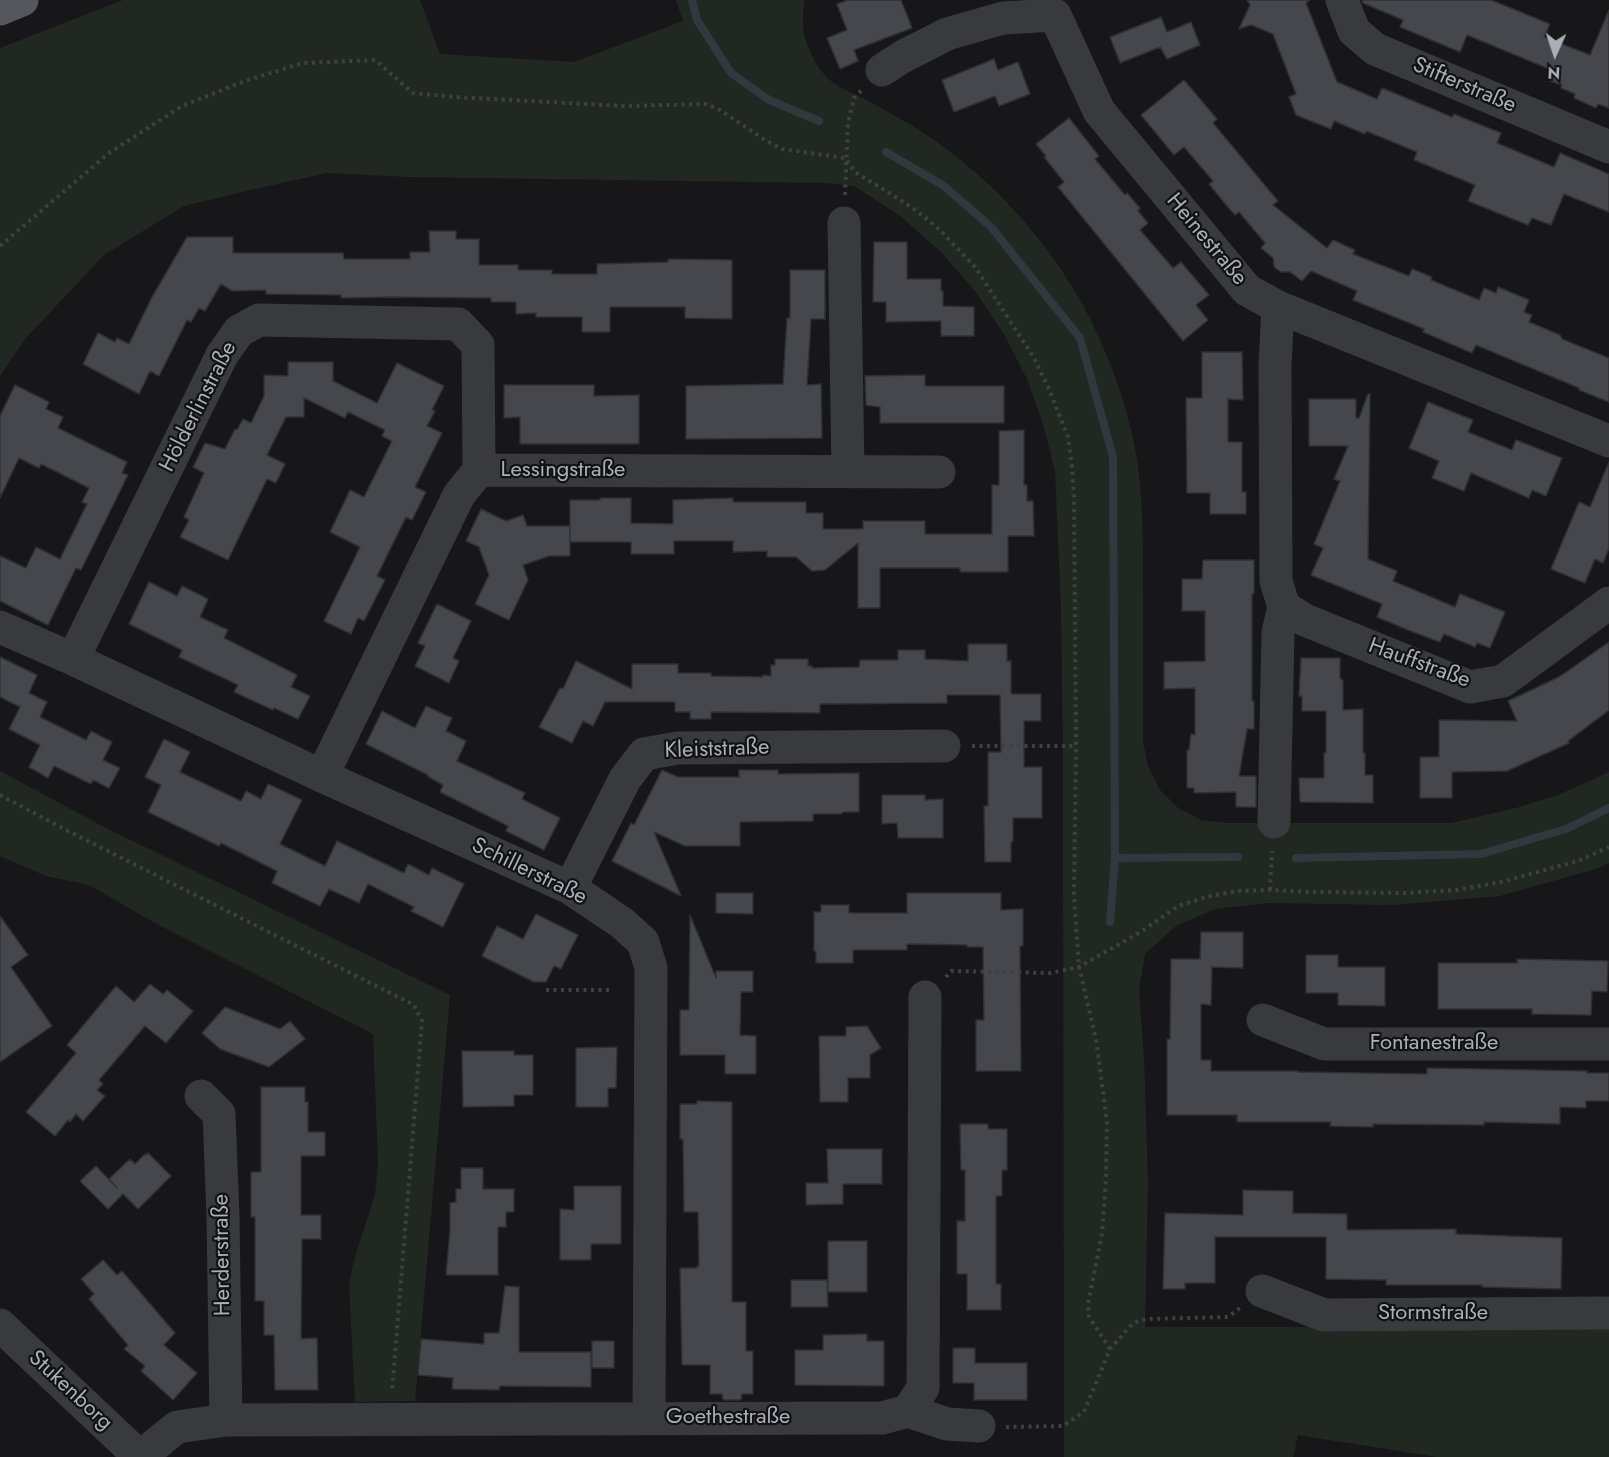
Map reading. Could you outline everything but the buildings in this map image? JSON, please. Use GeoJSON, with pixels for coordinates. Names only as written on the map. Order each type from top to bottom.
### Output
{"type":"FeatureCollection","features":[{"type":"Feature","properties":{"kind":"main road"},"geometry":{"type":"LineString","coordinates":[[0,9],[22,0]]}},
{"type":"Feature","properties":{"kind":"street","name":"Stifterstraße"},"geometry":{"type":"LineString","coordinates":[[1342,0],[1354,31],[1375,49],[1609,147]]}},
{"type":"Feature","properties":{"kind":"street","name":"Heinestraße"},"geometry":{"type":"LineString","coordinates":[[882,70],[947,34],[1003,18],[1064,8],[1100,111],[1247,290],[1278,306],[1609,441]]}},
{"type":"Feature","properties":{"kind":"street"},"geometry":{"type":"LineString","coordinates":[[844,223],[848,472]]}},
{"type":"Feature","properties":{"kind":"street"},"geometry":{"type":"LineString","coordinates":[[1274,822],[1278,632],[1284,607],[1276,581],[1275,364],[1278,306]]}},
{"type":"Feature","properties":{"kind":"street","name":"Hölderlinstraße"},"geometry":{"type":"LineString","coordinates":[[73,659],[222,355],[239,331],[259,320],[458,324],[478,345],[479,470]]}},
{"type":"Feature","properties":{"kind":"street","name":"Lessingstraße"},"geometry":{"type":"LineString","coordinates":[[322,776],[459,495],[479,470],[939,472]]}},
{"type":"Feature","properties":{"kind":"street","name":"Hauffstraße"},"geometry":{"type":"LineString","coordinates":[[1284,607],[1305,620],[1470,687],[1503,681],[1609,603]]}},
{"type":"Feature","properties":{"kind":"street","name":"Schillerstraße"},"geometry":{"type":"LineString","coordinates":[[0,627],[570,888],[622,923],[643,942],[651,968],[649,1418]]}},
{"type":"Feature","properties":{"kind":"street","name":"Kleiststraße"},"geometry":{"type":"LineString","coordinates":[[570,888],[625,778],[644,754],[678,748],[944,746]]}},
{"type":"Feature","properties":{"kind":"street"},"geometry":{"type":"LineString","coordinates":[[925,997],[923,1388],[908,1411],[947,1424],[979,1426]]}},
{"type":"Feature","properties":{"kind":"street","name":"Fontanestraße"},"geometry":{"type":"LineString","coordinates":[[1263,1020],[1324,1044],[1609,1044]]}},
{"type":"Feature","properties":{"kind":"street","name":"Herderstraße"},"geometry":{"type":"LineString","coordinates":[[201,1096],[219,1114],[226,1420]]}},
{"type":"Feature","properties":{"kind":"street","name":"Stormstraße"},"geometry":{"type":"LineString","coordinates":[[1262,1291],[1324,1315],[1609,1313]]}},
{"type":"Feature","properties":{"kind":"street","name":"Stukenborg"},"geometry":{"type":"LineString","coordinates":[[0,1325],[140,1457]]}},
{"type":"Feature","properties":{"kind":"street","name":"Goethestraße"},"geometry":{"type":"LineString","coordinates":[[140,1457],[177,1427],[226,1420],[882,1418],[908,1411]]}},
{"type":"Feature","properties":{"kind":"path"},"geometry":{"type":"LineString","coordinates":[[0,246],[110,153],[182,106],[245,81],[303,63],[375,60],[413,93],[622,106],[706,104],[720,110],[782,149],[845,158],[855,172],[913,208],[939,229],[975,267],[1034,358],[1053,398],[1068,438],[1074,496],[1076,746],[1074,897],[1079,967],[1096,1039],[1107,1122],[1102,1234],[1088,1304],[1089,1317],[1110,1350]]}},
{"type":"Feature","properties":{"kind":"path"},"geometry":{"type":"LineString","coordinates":[[844,223],[845,158],[848,123],[854,98],[882,70]]}},
{"type":"Feature","properties":{"kind":"path"},"geometry":{"type":"LineString","coordinates":[[944,746],[1076,746]]}},
{"type":"Feature","properties":{"kind":"path"},"geometry":{"type":"LineString","coordinates":[[0,795],[414,1005],[422,1021],[390,1420]]}},
{"type":"Feature","properties":{"kind":"path"},"geometry":{"type":"LineString","coordinates":[[1270,890],[1274,822]]}},
{"type":"Feature","properties":{"kind":"path"},"geometry":{"type":"LineString","coordinates":[[925,997],[951,971],[1052,973],[1079,967],[1142,931],[1178,906],[1206,897],[1237,891],[1270,890],[1380,893],[1457,890],[1501,882],[1578,861],[1609,847]]}},
{"type":"Feature","properties":{"kind":"path"},"geometry":{"type":"LineString","coordinates":[[546,990],[612,990]]}},
{"type":"Feature","properties":{"kind":"path"},"geometry":{"type":"LineString","coordinates":[[979,1426],[1064,1426],[1084,1412],[1110,1350],[1133,1323],[1146,1319],[1228,1317],[1262,1291]]}},
{"type":"Feature","properties":{"kind":"shaded area"},"geometry":{"type":"Polygon","coordinates":[[[123,0],[420,0],[440,54],[574,62],[683,21],[676,0],[804,0],[803,24],[806,39],[823,73],[838,86],[911,125],[937,142],[987,183],[1010,205],[1050,254],[1084,307],[1098,336],[1122,398],[1131,430],[1141,490],[1143,741],[1148,767],[1160,790],[1178,808],[1201,820],[1226,823],[1451,823],[1516,808],[1558,795],[1609,772],[1609,863],[1599,868],[1500,896],[1393,905],[1267,903],[1215,909],[1176,926],[1145,954],[1139,990],[1144,1058],[1148,1182],[1145,1327],[1609,1327],[1609,1457],[1437,1457],[1298,1435],[1293,1457],[1064,1457],[1063,754],[1061,608],[1055,471],[1043,424],[1027,379],[1005,336],[975,291],[940,251],[899,215],[854,186],[825,183],[409,177],[327,173],[184,206],[104,255],[26,338],[0,376],[0,48],[123,0]]]}},
{"type":"Feature","properties":{"kind":"shaded area"},"geometry":{"type":"Polygon","coordinates":[[[0,771],[106,828],[450,995],[415,1401],[355,1402],[349,1285],[354,1260],[375,1195],[378,1164],[373,1034],[153,922],[89,885],[46,876],[0,856],[0,771]]]}},
{"type":"Feature","properties":{"kind":"waterway"},"geometry":{"type":"LineString","coordinates":[[692,0],[697,20],[731,73],[769,100],[819,121]]}},
{"type":"Feature","properties":{"kind":"waterway"},"geometry":{"type":"LineString","coordinates":[[886,152],[944,186],[991,227],[1080,338],[1113,457],[1115,858],[1110,922]]}},
{"type":"Feature","properties":{"kind":"waterway"},"geometry":{"type":"LineString","coordinates":[[1296,858],[1481,854],[1566,829],[1609,808]]}},
{"type":"Feature","properties":{"kind":"waterway"},"geometry":{"type":"LineString","coordinates":[[1115,858],[1238,857]]}}]}
